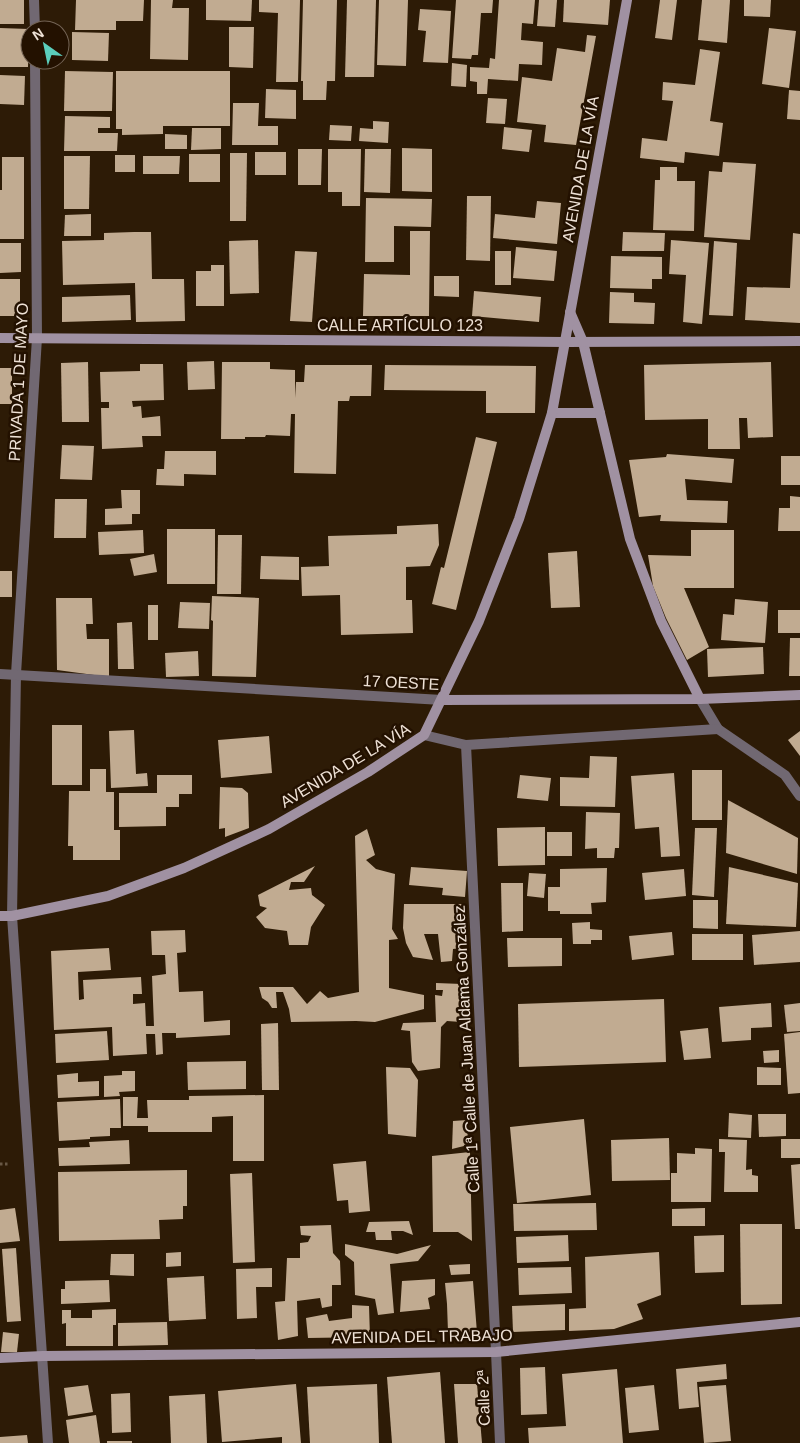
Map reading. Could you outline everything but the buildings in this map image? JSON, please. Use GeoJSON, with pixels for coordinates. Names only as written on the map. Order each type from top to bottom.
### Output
{"type":"FeatureCollection","features":[{"type":"Feature","properties":{"kind":"street"},"geometry":{"type":"LineString","coordinates":[[34,0],[35,20]]}},
{"type":"Feature","properties":{"kind":"street","name":"AVENIDA DE LA VÍA"},"geometry":{"type":"LineString","coordinates":[[0,916],[12,916],[108,896],[184,868],[269,829],[368,772],[424,735],[479,621],[519,519],[552,413],[627,0]]}},
{"type":"Feature","properties":{"kind":"street","name":"PRIVADA 1 DE MAYO"},"geometry":{"type":"LineString","coordinates":[[35,70],[37,338],[16,674],[12,916],[48,1443]]}},
{"type":"Feature","properties":{"kind":"street"},"geometry":{"type":"LineString","coordinates":[[570,312],[584,342],[630,539],[661,621],[700,700],[718,729],[784,775],[800,796]]}},
{"type":"Feature","properties":{"kind":"street","name":"CALLE ARTÍCULO 123"},"geometry":{"type":"LineString","coordinates":[[0,338],[565,342],[800,341]]}},
{"type":"Feature","properties":{"kind":"street"},"geometry":{"type":"LineString","coordinates":[[552,413],[600,412]]}},
{"type":"Feature","properties":{"kind":"street","name":"17 OESTE"},"geometry":{"type":"LineString","coordinates":[[0,674],[442,700],[700,700],[800,695]]}},
{"type":"Feature","properties":{"kind":"street"},"geometry":{"type":"LineString","coordinates":[[424,735],[466,745],[718,729]]}},
{"type":"Feature","properties":{"kind":"street","name":"Calle 1ª Calle de Juan Aldama González"},"geometry":{"type":"LineString","coordinates":[[466,745],[496,1352]]}},
{"type":"Feature","properties":{"kind":"street","name":"AVENIDA DEL TRABAJO"},"geometry":{"type":"LineString","coordinates":[[0,1358],[496,1352],[800,1322]]}},
{"type":"Feature","properties":{"kind":"street","name":"Calle 2ª"},"geometry":{"type":"LineString","coordinates":[[496,1352],[500,1443]]}}]}
